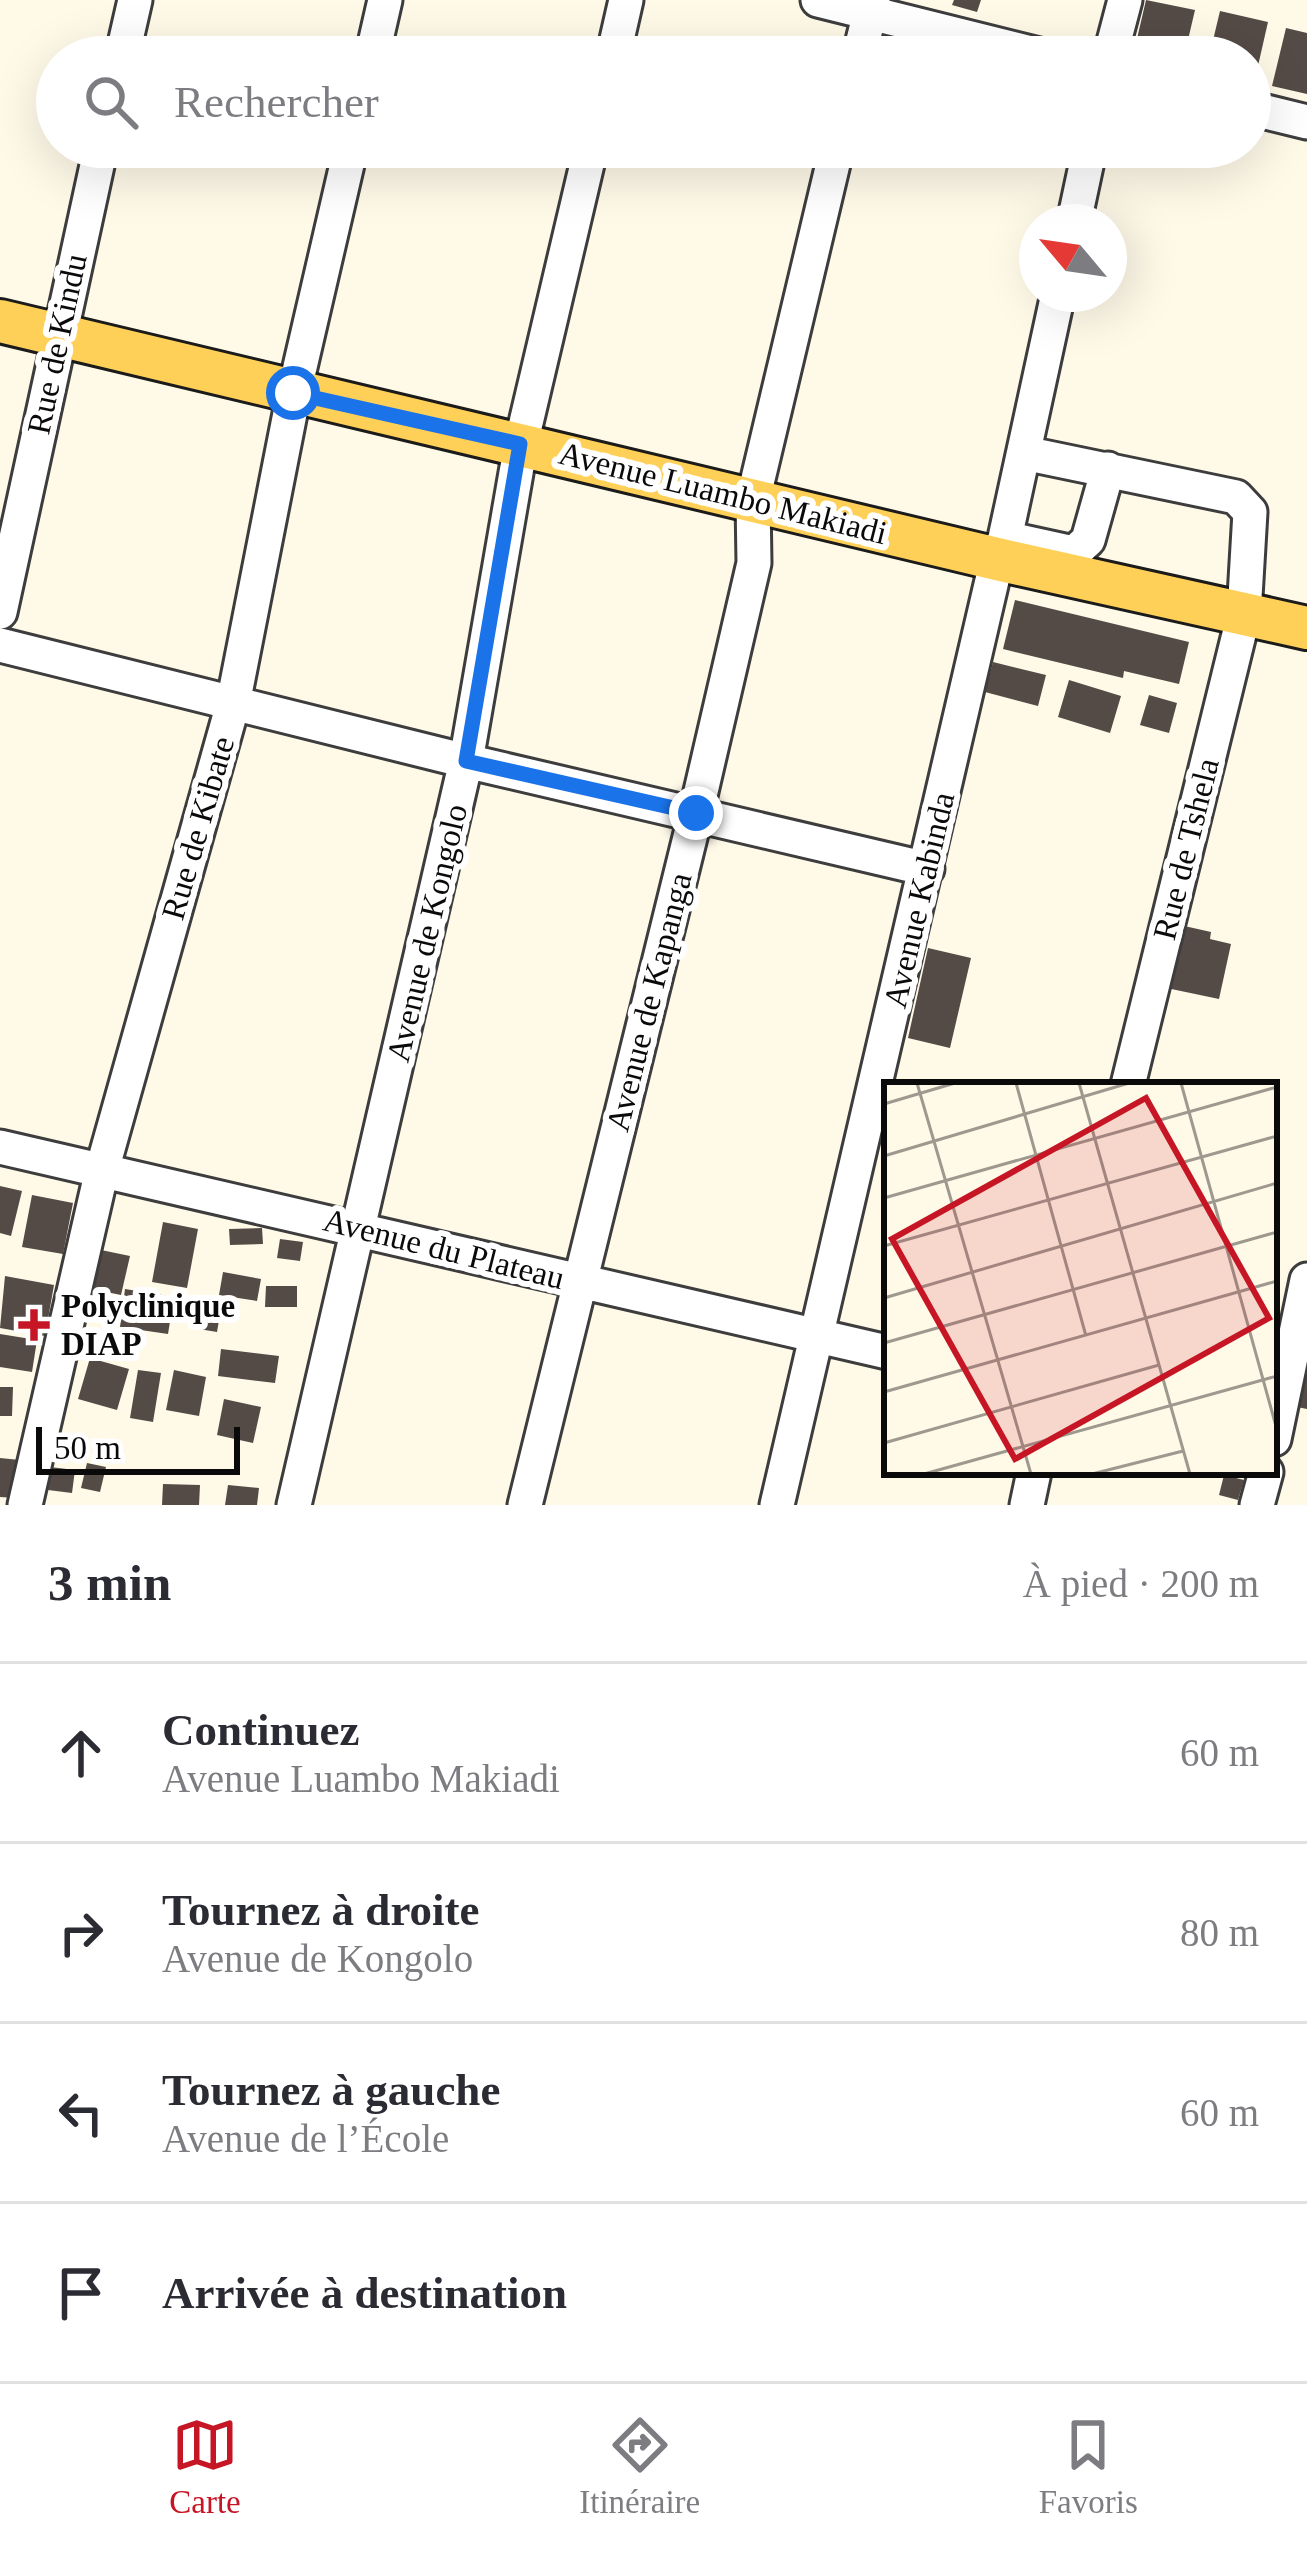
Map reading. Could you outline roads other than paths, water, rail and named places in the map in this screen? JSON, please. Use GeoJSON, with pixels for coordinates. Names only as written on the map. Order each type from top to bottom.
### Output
{"type":"FeatureCollection","features":[{"type":"Feature","properties":{"kind":"main road","name":"Avenue Luambo Makiadi"},"geometry":{"type":"LineString","coordinates":[[0,322],[752,500],[1001,549],[1307,628]]}},
{"type":"Feature","properties":{"kind":"street"},"geometry":{"type":"LineString","coordinates":[[127,36],[135,0]]}},
{"type":"Feature","properties":{"kind":"street"},"geometry":{"type":"LineString","coordinates":[[377,36],[386,0]]}},
{"type":"Feature","properties":{"kind":"street"},"geometry":{"type":"LineString","coordinates":[[618,36],[626,0]]}},
{"type":"Feature","properties":{"kind":"street"},"geometry":{"type":"LineString","coordinates":[[818,0],[871,6],[975,36]]}},
{"type":"Feature","properties":{"kind":"street"},"geometry":{"type":"LineString","coordinates":[[1116,36],[1125,0]]}},
{"type":"Feature","properties":{"kind":"street"},"geometry":{"type":"LineString","coordinates":[[864,36],[871,6]]}},
{"type":"Feature","properties":{"kind":"street"},"geometry":{"type":"LineString","coordinates":[[1271,113],[1307,122]]}},
{"type":"Feature","properties":{"kind":"street","name":"Rue de Kindu"},"geometry":{"type":"LineString","coordinates":[[0,612],[96,168]]}},
{"type":"Feature","properties":{"kind":"street","name":"Rue de Kibate"},"geometry":{"type":"LineString","coordinates":[[26,1505],[102,1170],[233,704],[293,393],[346,168]]}},
{"type":"Feature","properties":{"kind":"street","name":"Avenue de Kongolo"},"geometry":{"type":"LineString","coordinates":[[294,1505],[466,761],[520,444],[586,168]]}},
{"type":"Feature","properties":{"kind":"street","name":"Avenue de Kapanga"},"geometry":{"type":"LineString","coordinates":[[525,1505],[754,563],[752,500],[832,168]]}},
{"type":"Feature","properties":{"kind":"street"},"geometry":{"type":"LineString","coordinates":[[1078,204],[1086,168]]}},
{"type":"Feature","properties":{"kind":"street","name":"Avenue Kabinda"},"geometry":{"type":"LineString","coordinates":[[777,1505],[1054,312]]}},
{"type":"Feature","properties":{"kind":"street","name":"Rue de Tshela"},"geometry":{"type":"LineString","coordinates":[[1024,453],[1236,497],[1250,512],[1244,614],[1129,1082]]}},
{"type":"Feature","properties":{"kind":"street"},"geometry":{"type":"LineString","coordinates":[[1001,549],[1074,553],[1088,540],[1108,469]]}},
{"type":"Feature","properties":{"kind":"street"},"geometry":{"type":"LineString","coordinates":[[0,645],[927,869]]}},
{"type":"Feature","properties":{"kind":"street","name":"Avenue du Plateau"},"geometry":{"type":"LineString","coordinates":[[0,1147],[884,1351]]}},
{"type":"Feature","properties":{"kind":"street"},"geometry":{"type":"LineString","coordinates":[[1277,1422],[1307,1280]]}},
{"type":"Feature","properties":{"kind":"street"},"geometry":{"type":"LineString","coordinates":[[1277,1437],[1307,1442]]}},
{"type":"Feature","properties":{"kind":"street"},"geometry":{"type":"LineString","coordinates":[[1027,1505],[1033,1475]]}},
{"type":"Feature","properties":{"kind":"street"},"geometry":{"type":"LineString","coordinates":[[1257,1505],[1265,1475]]}},
{"type":"Feature","properties":{"kind":"place","name":"Polyclinique DIAP"},"geometry":{"type":"Point","coordinates":[34,1325]}}]}
